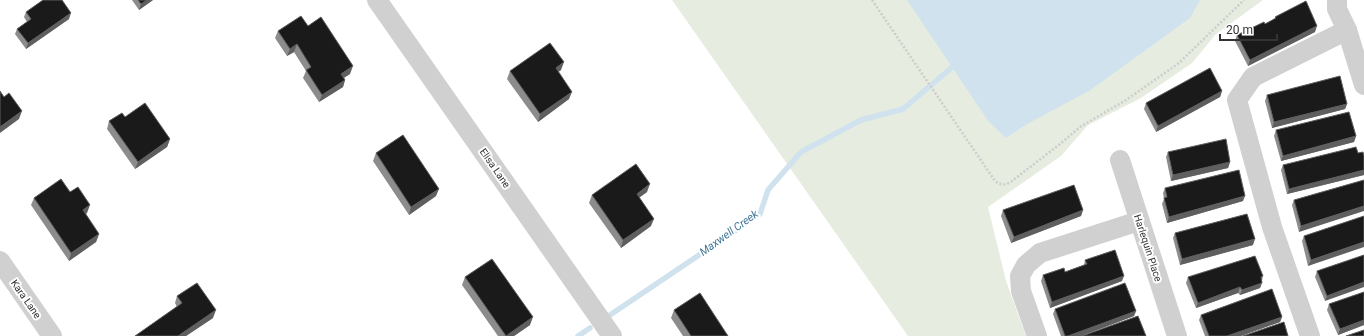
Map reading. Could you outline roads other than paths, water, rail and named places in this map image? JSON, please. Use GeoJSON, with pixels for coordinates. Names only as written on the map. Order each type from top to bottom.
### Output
{"type":"FeatureCollection","features":[{"type":"Feature","properties":{"kind":"street","name":"Elisa Lane"},"geometry":{"type":"LineString","coordinates":[[377,0],[612,336]]}},
{"type":"Feature","properties":{"kind":"street"},"geometry":{"type":"LineString","coordinates":[[1336,0],[1337,10],[1360,56],[1364,85]]}},
{"type":"Feature","properties":{"kind":"street"},"geometry":{"type":"LineString","coordinates":[[1310,336],[1272,226],[1238,100],[1253,77],[1347,30]]}},
{"type":"Feature","properties":{"kind":"street","name":"Harlequin Place"},"geometry":{"type":"LineString","coordinates":[[1120,160],[1177,336]]}},
{"type":"Feature","properties":{"kind":"street"},"geometry":{"type":"LineString","coordinates":[[1037,336],[1021,290],[1020,276],[1026,266],[1040,253],[1139,221]]}},
{"type":"Feature","properties":{"kind":"street","name":"Kara Lane"},"geometry":{"type":"LineString","coordinates":[[0,261],[52,336]]}},
{"type":"Feature","properties":{"kind":"water"},"geometry":{"type":"Polygon","coordinates":[[[907,0],[1200,0],[1190,18],[1089,91],[1027,124],[1006,138],[989,122],[907,0]]]}},
{"type":"Feature","properties":{"kind":"waterway","name":"Maxwell Creek"},"geometry":{"type":"LineString","coordinates":[[610,315],[760,214],[768,190],[801,152],[861,120],[903,109],[956,64]]}},
{"type":"Feature","properties":{"kind":"waterway","name":"Maxwell Creek"},"geometry":{"type":"LineString","coordinates":[[578,336],[590,328]]}}]}
